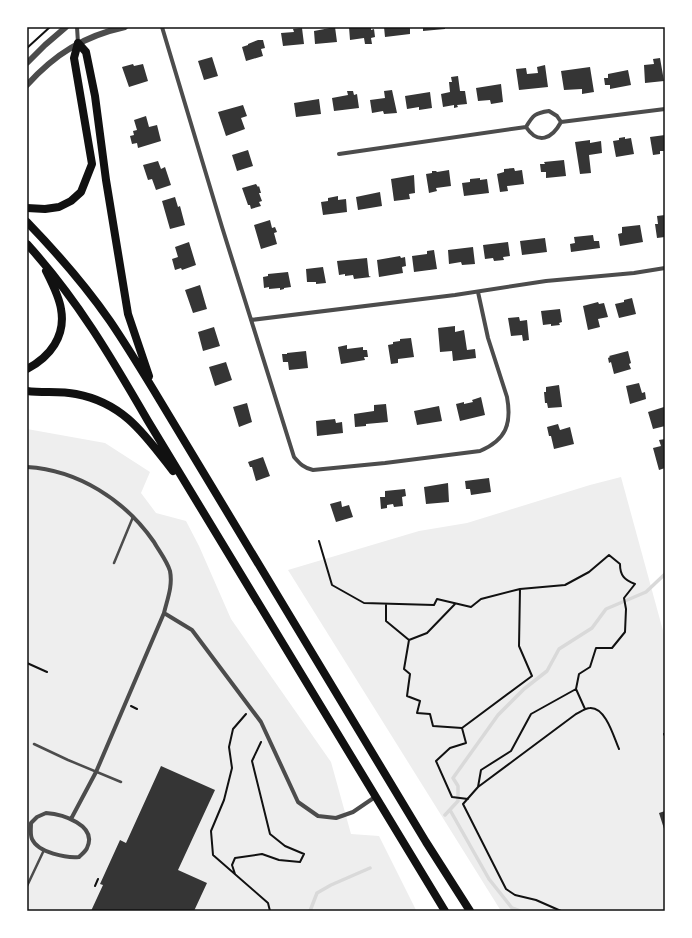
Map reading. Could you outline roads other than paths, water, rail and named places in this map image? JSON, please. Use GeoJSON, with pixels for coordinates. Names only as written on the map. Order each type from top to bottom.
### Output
{"type":"FeatureCollection","features":[{"type":"Feature","properties":{"kind":"highway"},"geometry":{"type":"LineString","coordinates":[[27,208],[45,209],[59,207],[71,201],[81,192],[92,164],[74,58],[78,43]]}},
{"type":"Feature","properties":{"kind":"highway"},"geometry":{"type":"LineString","coordinates":[[78,43],[86,52],[95,96],[106,180],[128,314],[153,389]]}},
{"type":"Feature","properties":{"kind":"highway"},"geometry":{"type":"LineString","coordinates":[[27,222],[58,255],[110,322],[153,389],[426,842],[470,911]]}},
{"type":"Feature","properties":{"kind":"highway"},"geometry":{"type":"LineString","coordinates":[[27,244],[81,312],[106,350],[445,911]]}},
{"type":"Feature","properties":{"kind":"highway"},"geometry":{"type":"LineString","coordinates":[[27,369],[39,363],[47,356],[60,333],[62,320],[61,308],[55,290],[40,260]]}},
{"type":"Feature","properties":{"kind":"highway"},"geometry":{"type":"LineString","coordinates":[[27,391],[74,394],[93,398],[108,404],[124,415],[152,444],[177,476],[207,519]]}},
{"type":"Feature","properties":{"kind":"street"},"geometry":{"type":"LineString","coordinates":[[27,63],[66,27]]}},
{"type":"Feature","properties":{"kind":"street"},"geometry":{"type":"LineString","coordinates":[[77,27],[78,43]]}},
{"type":"Feature","properties":{"kind":"street"},"geometry":{"type":"LineString","coordinates":[[27,85],[41,70],[78,43],[125,27]]}},
{"type":"Feature","properties":{"kind":"street"},"geometry":{"type":"LineString","coordinates":[[162,27],[294,457],[299,463],[306,468],[314,470],[385,463],[480,450],[499,440],[506,431],[509,419],[509,406],[488,338],[478,292]]}},
{"type":"Feature","properties":{"kind":"street"},"geometry":{"type":"LineString","coordinates":[[560,122],[665,109]]}},
{"type":"Feature","properties":{"kind":"street"},"geometry":{"type":"LineString","coordinates":[[526,127],[530,119],[537,113],[549,111],[556,116],[560,122]]}},
{"type":"Feature","properties":{"kind":"street"},"geometry":{"type":"LineString","coordinates":[[526,127],[530,132],[539,138],[544,138],[549,137],[556,130],[560,122]]}},
{"type":"Feature","properties":{"kind":"street"},"geometry":{"type":"LineString","coordinates":[[339,154],[526,127]]}},
{"type":"Feature","properties":{"kind":"street"},"geometry":{"type":"LineString","coordinates":[[251,320],[478,292],[546,281],[665,268]]}},
{"type":"Feature","properties":{"kind":"street"},"geometry":{"type":"LineString","coordinates":[[27,467],[79,479],[98,489],[117,502],[148,533],[160,551],[170,571],[171,588],[164,613],[96,772],[71,819]]}},
{"type":"Feature","properties":{"kind":"street"},"geometry":{"type":"LineString","coordinates":[[164,613],[192,630],[261,722],[298,802],[318,816],[336,818],[353,812],[375,797]]}},
{"type":"Feature","properties":{"kind":"street"},"geometry":{"type":"LineString","coordinates":[[46,813],[56,814],[71,819],[84,827],[90,839],[87,848],[79,857],[67,858],[44,850],[37,846],[32,839],[30,823],[37,817],[46,813]]}},
{"type":"Feature","properties":{"kind":"lane"},"geometry":{"type":"LineString","coordinates":[[114,563],[133,517]]}},
{"type":"Feature","properties":{"kind":"lane"},"geometry":{"type":"LineString","coordinates":[[34,744],[121,782]]}},
{"type":"Feature","properties":{"kind":"lane"},"geometry":{"type":"LineString","coordinates":[[27,886],[44,850]]}},
{"type":"Feature","properties":{"kind":"waterway"},"geometry":{"type":"LineString","coordinates":[[445,815],[458,801],[458,786],[453,778],[498,715],[524,689],[547,671],[559,649],[592,628],[606,609],[646,592],[665,574]]}},
{"type":"Feature","properties":{"kind":"waterway"},"geometry":{"type":"LineString","coordinates":[[450,810],[489,879],[512,908],[520,911]]}},
{"type":"Feature","properties":{"kind":"waterway"},"geometry":{"type":"LineString","coordinates":[[310,911],[317,893],[331,885],[370,868]]}}]}
